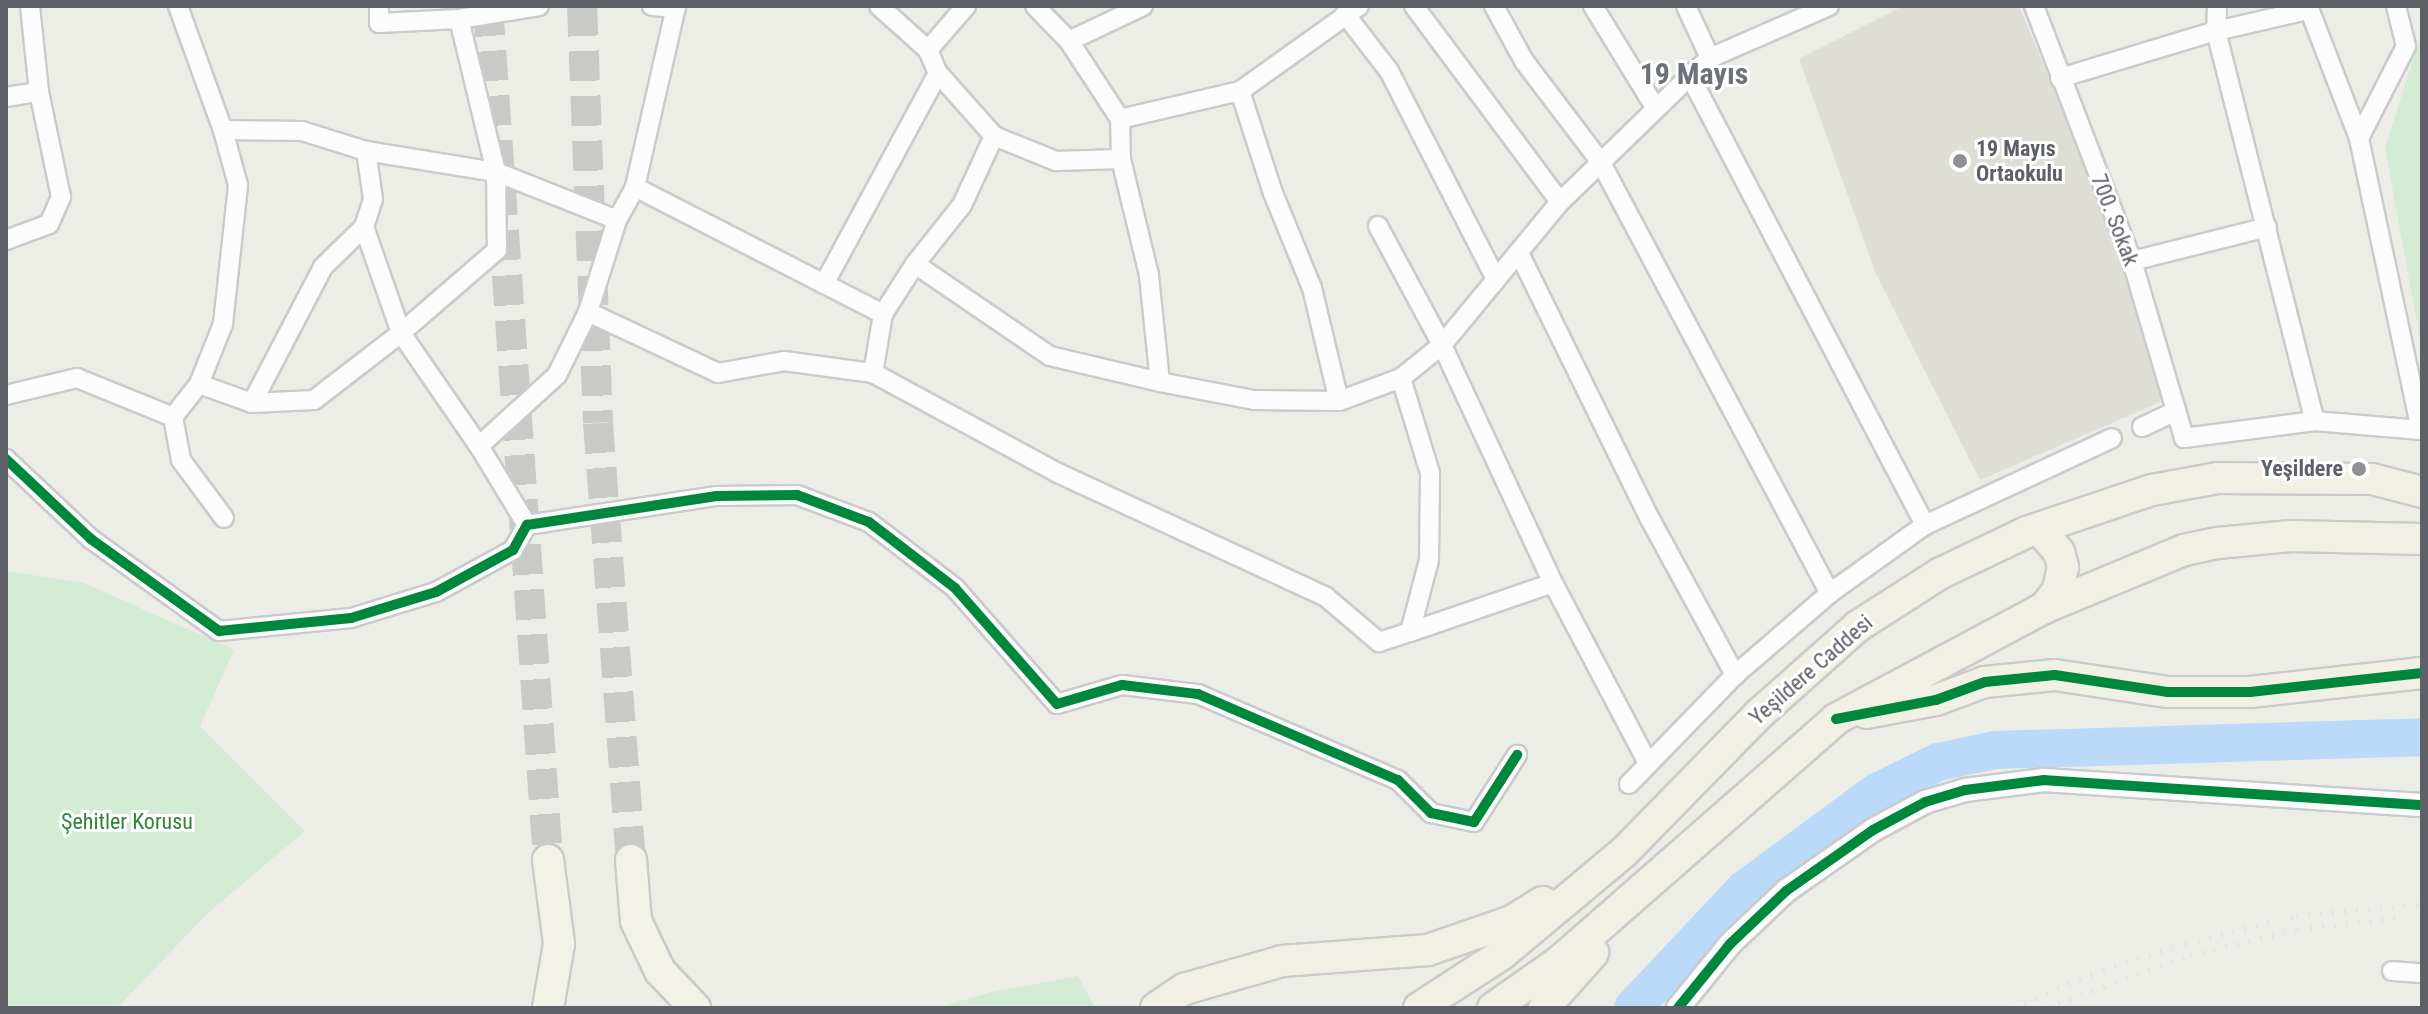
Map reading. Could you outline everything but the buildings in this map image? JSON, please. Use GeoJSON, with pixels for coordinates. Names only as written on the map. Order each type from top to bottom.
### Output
{"type":"FeatureCollection","features":[{"type":"Feature","properties":{"kind":"highway","name":"Yeşildere Caddesi"},"geometry":{"type":"LineString","coordinates":[[1419,1008],[1502,954],[1625,851],[1759,714],[1858,626],[1941,573],[2039,529],[2152,490],[2218,478],[2372,479],[2422,492]]}},
{"type":"Feature","properties":{"kind":"highway"},"geometry":{"type":"LineString","coordinates":[[2039,529],[2059,552],[2063,567],[2057,592],[2044,608]]}},
{"type":"Feature","properties":{"kind":"highway"},"geometry":{"type":"LineString","coordinates":[[1493,1008],[1560,961],[1836,719],[2044,608],[2184,550],[2218,543],[2291,536],[2422,539]]}},
{"type":"Feature","properties":{"kind":"highway"},"geometry":{"type":"LineString","coordinates":[[1836,719],[1936,700],[1985,682],[2055,675],[2167,692],[2250,692],[2422,673]]}},
{"type":"Feature","properties":{"kind":"highway"},"geometry":{"type":"LineString","coordinates":[[1156,1008],[1184,989],[1282,961],[1428,950],[1512,921],[1625,851]]}},
{"type":"Feature","properties":{"kind":"highway"},"geometry":{"type":"LineString","coordinates":[[1544,1008],[1689,851]]}},
{"type":"Feature","properties":{"kind":"main road"},"geometry":{"type":"LineString","coordinates":[[548,860],[559,944],[548,1008]]}},
{"type":"Feature","properties":{"kind":"main road"},"geometry":{"type":"LineString","coordinates":[[631,860],[636,921],[660,971],[695,1008]]}},
{"type":"Feature","properties":{"kind":"street"},"geometry":{"type":"LineString","coordinates":[[6,240],[49,224],[61,197],[39,92],[30,6]]}},
{"type":"Feature","properties":{"kind":"street"},"geometry":{"type":"LineString","coordinates":[[178,6],[223,130],[238,185],[223,324],[199,384],[173,417],[181,460],[224,518]]}},
{"type":"Feature","properties":{"kind":"street"},"geometry":{"type":"LineString","coordinates":[[379,6],[379,23],[459,19],[539,6]]}},
{"type":"Feature","properties":{"kind":"street"},"geometry":{"type":"LineString","coordinates":[[479,446],[557,375],[588,312],[617,220],[635,187],[676,7],[652,6]]}},
{"type":"Feature","properties":{"kind":"street"},"geometry":{"type":"LineString","coordinates":[[879,6],[928,50],[938,73],[994,136],[1056,161],[1121,159]]}},
{"type":"Feature","properties":{"kind":"street"},"geometry":{"type":"LineString","coordinates":[[928,50],[966,6]]}},
{"type":"Feature","properties":{"kind":"street"},"geometry":{"type":"LineString","coordinates":[[1035,6],[1069,41],[1120,119],[1121,159],[1149,275],[1160,382]]}},
{"type":"Feature","properties":{"kind":"street"},"geometry":{"type":"LineString","coordinates":[[1069,41],[1143,6]]}},
{"type":"Feature","properties":{"kind":"street"},"geometry":{"type":"LineString","coordinates":[[1414,6],[1560,202]]}},
{"type":"Feature","properties":{"kind":"street"},"geometry":{"type":"LineString","coordinates":[[1494,6],[1524,61],[1600,161],[1830,593]]}},
{"type":"Feature","properties":{"kind":"street"},"geometry":{"type":"LineString","coordinates":[[1593,6],[1655,107]]}},
{"type":"Feature","properties":{"kind":"street"},"geometry":{"type":"LineString","coordinates":[[1686,6],[1710,58]]}},
{"type":"Feature","properties":{"kind":"street"},"geometry":{"type":"LineString","coordinates":[[915,264],[1050,356],[1254,400],[1339,401],[1401,378],[1442,345],[1560,202],[1655,107],[1710,58],[1829,6]]}},
{"type":"Feature","properties":{"kind":"street","name":"700. Sokak"},"geometry":{"type":"LineString","coordinates":[[2034,6],[2132,261],[2184,438],[2315,421]]}},
{"type":"Feature","properties":{"kind":"street"},"geometry":{"type":"LineString","coordinates":[[2060,78],[2216,31],[2308,8],[2359,138],[2421,430],[2315,421],[2216,31],[2217,6]]}},
{"type":"Feature","properties":{"kind":"street"},"geometry":{"type":"LineString","coordinates":[[2359,138],[2406,46],[2396,6]]}},
{"type":"Feature","properties":{"kind":"street"},"geometry":{"type":"LineString","coordinates":[[1120,119],[1240,91],[1352,10],[1389,71],[1496,279]]}},
{"type":"Feature","properties":{"kind":"street"},"geometry":{"type":"LineString","coordinates":[[199,384],[252,403],[314,400],[401,333],[497,250],[496,172],[459,19]]}},
{"type":"Feature","properties":{"kind":"street"},"geometry":{"type":"LineString","coordinates":[[824,284],[938,73]]}},
{"type":"Feature","properties":{"kind":"street"},"geometry":{"type":"LineString","coordinates":[[1690,76],[1925,525]]}},
{"type":"Feature","properties":{"kind":"street"},"geometry":{"type":"LineString","coordinates":[[1240,91],[1273,193],[1312,288],[1339,401]]}},
{"type":"Feature","properties":{"kind":"street"},"geometry":{"type":"LineString","coordinates":[[6,97],[39,92]]}},
{"type":"Feature","properties":{"kind":"street"},"geometry":{"type":"LineString","coordinates":[[223,130],[302,131],[366,151],[496,172],[617,220]]}},
{"type":"Feature","properties":{"kind":"street"},"geometry":{"type":"LineString","coordinates":[[873,373],[883,314],[915,264],[962,205],[994,136]]}},
{"type":"Feature","properties":{"kind":"street"},"geometry":{"type":"LineString","coordinates":[[252,403],[323,267],[364,227],[373,199],[366,151]]}},
{"type":"Feature","properties":{"kind":"street"},"geometry":{"type":"LineString","coordinates":[[635,187],[883,314]]}},
{"type":"Feature","properties":{"kind":"street"},"geometry":{"type":"LineString","coordinates":[[1378,226],[1442,345],[1553,583],[1647,761]]}},
{"type":"Feature","properties":{"kind":"street"},"geometry":{"type":"LineString","coordinates":[[364,227],[401,333],[479,446],[527,525]]}},
{"type":"Feature","properties":{"kind":"street"},"geometry":{"type":"LineString","coordinates":[[2132,261],[2267,227]]}},
{"type":"Feature","properties":{"kind":"street"},"geometry":{"type":"LineString","coordinates":[[1519,253],[1650,519],[1735,675]]}},
{"type":"Feature","properties":{"kind":"street"},"geometry":{"type":"LineString","coordinates":[[588,312],[718,373],[784,361],[873,373],[1058,473],[1326,597],[1379,642],[1553,583]]}},
{"type":"Feature","properties":{"kind":"street"},"geometry":{"type":"LineString","coordinates":[[6,395],[77,378],[173,417]]}},
{"type":"Feature","properties":{"kind":"street"},"geometry":{"type":"LineString","coordinates":[[1401,378],[1430,473],[1429,560],[1410,632]]}},
{"type":"Feature","properties":{"kind":"street"},"geometry":{"type":"LineString","coordinates":[[2142,427],[2176,411]]}},
{"type":"Feature","properties":{"kind":"street"},"geometry":{"type":"LineString","coordinates":[[1629,784],[1647,761],[1735,675],[1830,593],[1925,525],[2112,438]]}},
{"type":"Feature","properties":{"kind":"street"},"geometry":{"type":"LineString","coordinates":[[6,459],[91,539],[219,631],[351,618],[436,592],[513,550],[527,525]]}},
{"type":"Feature","properties":{"kind":"street"},"geometry":{"type":"LineString","coordinates":[[527,525],[717,496],[797,495],[869,522],[955,588],[1057,704],[1122,685],[1198,694],[1398,780],[1431,813],[1474,822],[1517,755]]}},
{"type":"Feature","properties":{"kind":"street"},"geometry":{"type":"LineString","coordinates":[[1678,1008],[1730,944],[1786,891],[1873,830],[1925,802],[1965,790],[2044,780],[2422,805]]}},
{"type":"Feature","properties":{"kind":"street"},"geometry":{"type":"LineString","coordinates":[[2392,971],[2422,973]]}},
{"type":"Feature","properties":{"kind":"shaded area","name":"19 Mayıs Ortaokulu"},"geometry":{"type":"Polygon","coordinates":[[[1903,6],[2019,6],[2126,264],[2163,401],[1980,480],[1876,274],[1799,59],[1903,6]]]}},
{"type":"Feature","properties":{"kind":"green space"},"geometry":{"type":"Polygon","coordinates":[[[2422,32],[2422,350],[2385,148],[2422,32]]]}},
{"type":"Feature","properties":{"kind":"green space","name":"Şehitler Korusu"},"geometry":{"type":"Polygon","coordinates":[[[6,571],[84,583],[234,650],[200,726],[305,831],[208,913],[117,1008],[6,1008],[6,571]]]}},
{"type":"Feature","properties":{"kind":"green space"},"geometry":{"type":"Polygon","coordinates":[[[1078,976],[1095,1008],[936,1008],[992,992],[1078,976]]]}},
{"type":"Feature","properties":{"kind":"waterway"},"geometry":{"type":"LineString","coordinates":[[1633,1008],[1744,890],[1877,792],[1938,762],[1995,750],[2422,737]]}},
{"type":"Feature","properties":{"kind":"tunnel"},"geometry":{"type":"LineString","coordinates":[[488,6],[548,860]]}},
{"type":"Feature","properties":{"kind":"tunnel"},"geometry":{"type":"LineString","coordinates":[[582,6],[598,423],[631,860]]}},
{"type":"Feature","properties":{"kind":"railway"},"geometry":{"type":"LineString","coordinates":[[2013,1008],[2103,970],[2186,944],[2296,916],[2422,904]]}},
{"type":"Feature","properties":{"kind":"railway"},"geometry":{"type":"LineString","coordinates":[[2047,1008],[2190,955],[2298,930],[2401,917]]}},
{"type":"Feature","properties":{"kind":"cycle path"},"geometry":{"type":"LineString","coordinates":[[6,459],[91,539],[219,631],[351,618],[436,592],[513,550],[527,525],[717,496],[797,495],[869,522],[955,588],[1057,704],[1122,685],[1198,694],[1398,780],[1431,813],[1474,822],[1517,755]]}},
{"type":"Feature","properties":{"kind":"cycle path"},"geometry":{"type":"LineString","coordinates":[[1836,719],[1936,700],[1985,682],[2055,675],[2167,692],[2250,692],[2422,673]]}},
{"type":"Feature","properties":{"kind":"cycle path"},"geometry":{"type":"LineString","coordinates":[[1678,1008],[1730,944],[1786,891],[1873,830],[1925,802],[1965,790],[2044,780],[2422,805]]}},
{"type":"Feature","properties":{"kind":"place","name":"19 Mayıs Ortaokulu"},"geometry":{"type":"Point","coordinates":[1960,161]}},
{"type":"Feature","properties":{"kind":"place","name":"Yeşildere"},"geometry":{"type":"Point","coordinates":[2359,469]}},
{"type":"Feature","properties":{"kind":"district","name":"19 Mayıs"},"geometry":{"type":"Point","coordinates":[1694,74]}}]}
